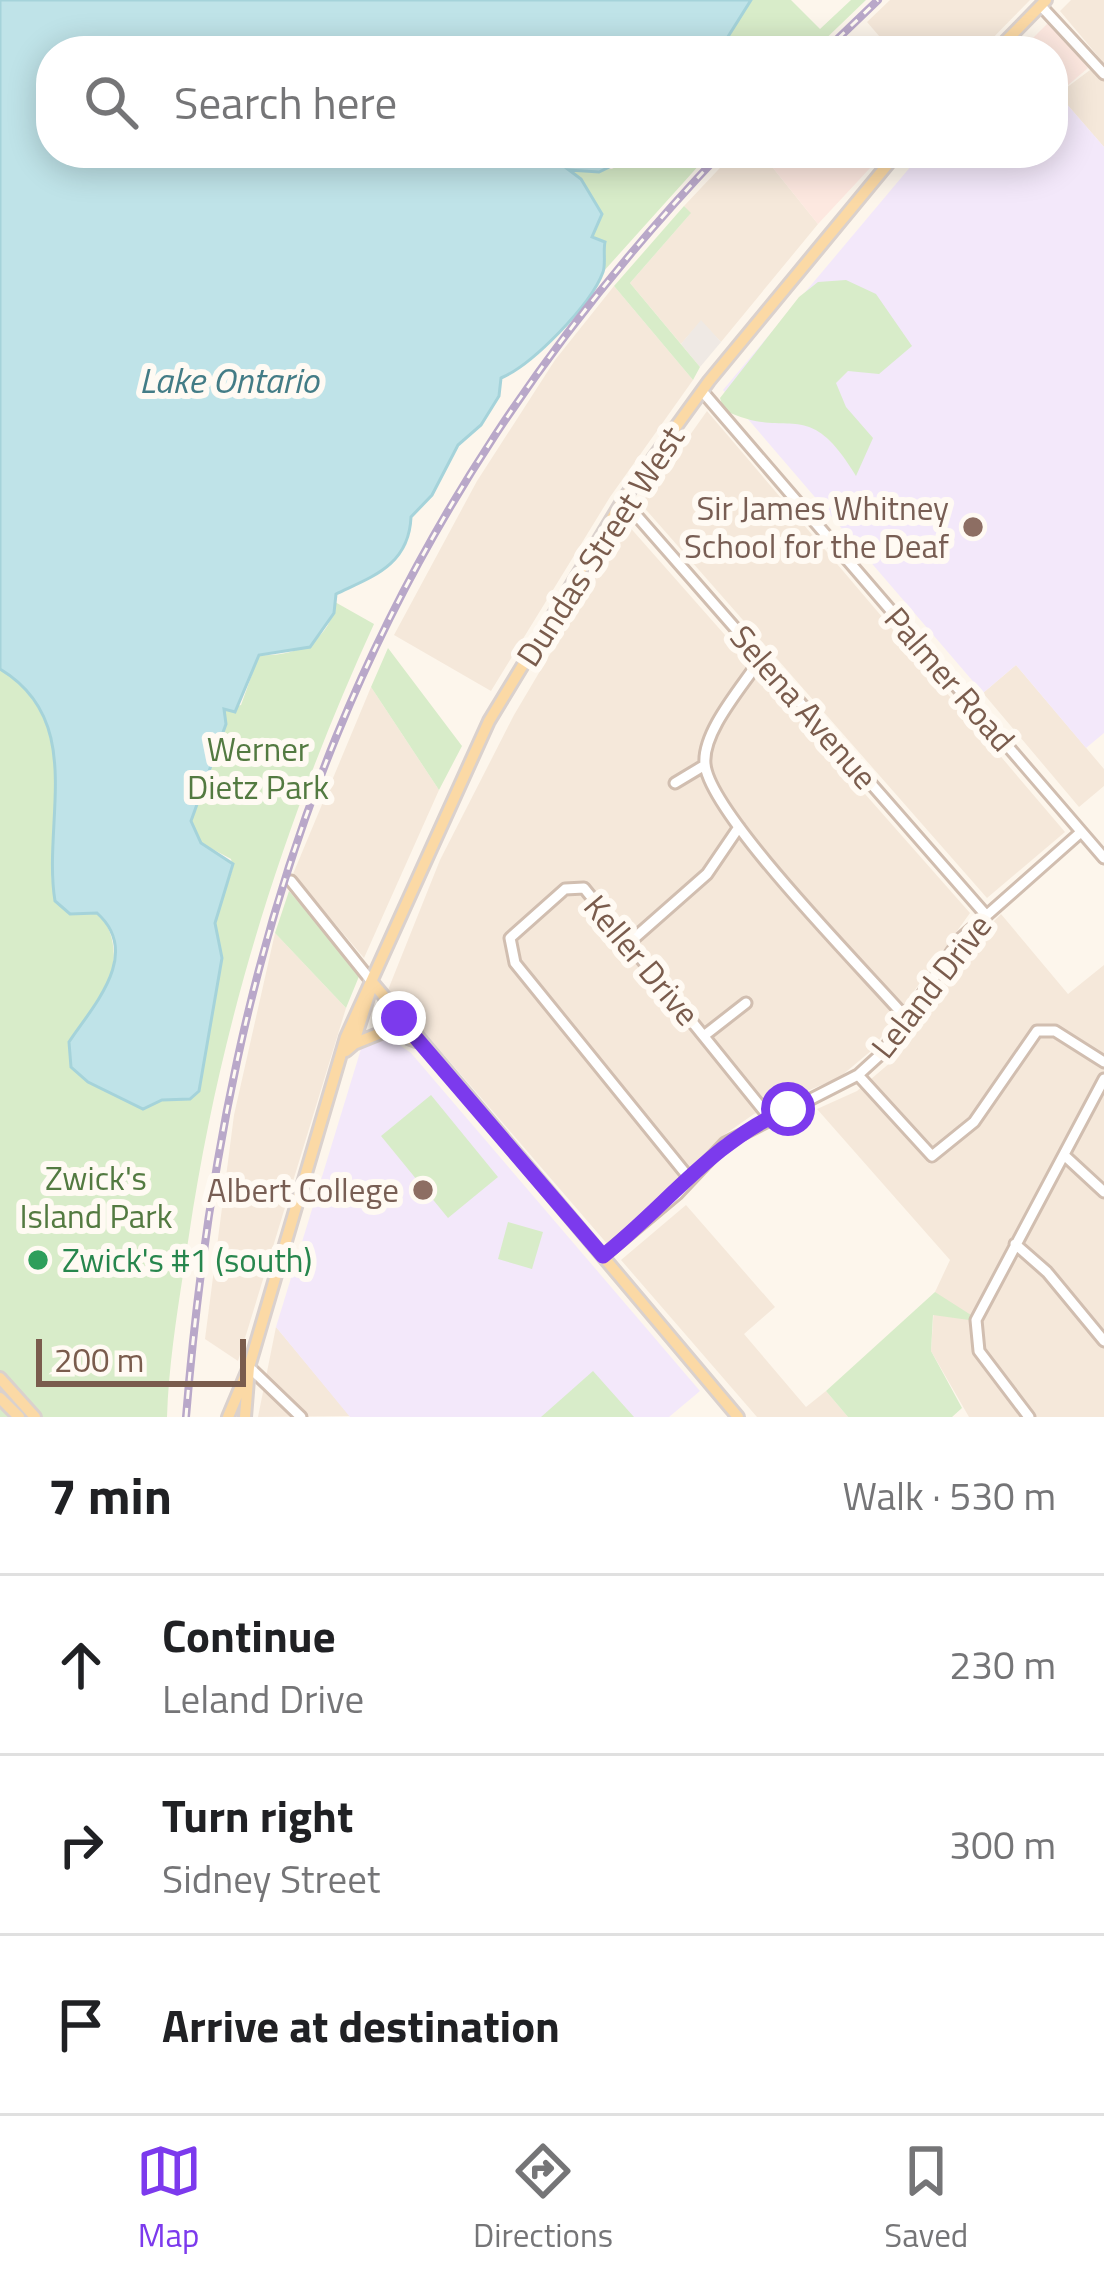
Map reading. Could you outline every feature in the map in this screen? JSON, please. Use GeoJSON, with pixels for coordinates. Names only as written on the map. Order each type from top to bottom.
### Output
{"type":"FeatureCollection","features":[{"type":"Feature","properties":{"kind":"main road"},"geometry":{"type":"LineString","coordinates":[[1011,36],[1044,3]]}},
{"type":"Feature","properties":{"kind":"main road","name":"Dundas Street West"},"geometry":{"type":"LineString","coordinates":[[228,1417],[249,1367],[372,982],[489,721],[623,500],[702,391],[885,168]]}},
{"type":"Feature","properties":{"kind":"main road"},"geometry":{"type":"LineString","coordinates":[[372,982],[737,1417]]}},
{"type":"Feature","properties":{"kind":"main road"},"geometry":{"type":"LineString","coordinates":[[350,1048],[388,1030],[419,1042]]}},
{"type":"Feature","properties":{"kind":"main road","name":"Dundas Street West"},"geometry":{"type":"LineString","coordinates":[[245,1417],[249,1367]]}},
{"type":"Feature","properties":{"kind":"main road"},"geometry":{"type":"LineString","coordinates":[[0,1378],[35,1417]]}},
{"type":"Feature","properties":{"kind":"main road"},"geometry":{"type":"LineString","coordinates":[[0,1398],[19,1417]]}},
{"type":"Feature","properties":{"kind":"street"},"geometry":{"type":"LineString","coordinates":[[1044,3],[1104,74]]}},
{"type":"Feature","properties":{"kind":"street","name":"Palmer Road"},"geometry":{"type":"LineString","coordinates":[[702,391],[1104,858]]}},
{"type":"Feature","properties":{"kind":"street","name":"Selena Avenue"},"geometry":{"type":"LineString","coordinates":[[623,500],[986,914]]}},
{"type":"Feature","properties":{"kind":"street"},"geometry":{"type":"LineString","coordinates":[[761,658],[709,745],[705,765],[739,827],[907,1019]]}},
{"type":"Feature","properties":{"kind":"street"},"geometry":{"type":"LineString","coordinates":[[675,783],[705,765]]}},
{"type":"Feature","properties":{"kind":"street"},"geometry":{"type":"LineString","coordinates":[[631,941],[707,874],[739,827]]}},
{"type":"Feature","properties":{"kind":"street","name":"Leland Drive"},"geometry":{"type":"LineString","coordinates":[[603,1256],[725,1143],[769,1117],[845,1086],[858,1075],[907,1019],[962,938],[1081,832]]}},
{"type":"Feature","properties":{"kind":"street"},"geometry":{"type":"LineString","coordinates":[[291,881],[372,982]]}},
{"type":"Feature","properties":{"kind":"street","name":"Keller Drive"},"geometry":{"type":"LineString","coordinates":[[690,1180],[515,963],[510,938],[575,885],[584,888],[631,941],[769,1117]]}},
{"type":"Feature","properties":{"kind":"street"},"geometry":{"type":"LineString","coordinates":[[705,1035],[746,1003]]}},
{"type":"Feature","properties":{"kind":"street"},"geometry":{"type":"LineString","coordinates":[[858,1075],[932,1156],[949,1148],[995,1097],[1037,1031],[1055,1031],[1104,1062]]}},
{"type":"Feature","properties":{"kind":"street"},"geometry":{"type":"LineString","coordinates":[[1029,1417],[979,1351],[974,1331],[979,1310],[1104,1079]]}},
{"type":"Feature","properties":{"kind":"street"},"geometry":{"type":"LineString","coordinates":[[1064,1155],[1104,1192]]}},
{"type":"Feature","properties":{"kind":"street"},"geometry":{"type":"LineString","coordinates":[[1015,1244],[1046,1272],[1104,1341]]}},
{"type":"Feature","properties":{"kind":"street"},"geometry":{"type":"LineString","coordinates":[[249,1367],[301,1417]]}},
{"type":"Feature","properties":{"kind":"shaded area"},"geometry":{"type":"Polygon","coordinates":[[[890,0],[1030,0],[995,36],[879,36],[867,22],[890,0]]]}},
{"type":"Feature","properties":{"kind":"shaded area"},"geometry":{"type":"Polygon","coordinates":[[[1071,0],[1104,0],[1104,147],[1068,106],[1068,86],[1102,61],[1060,11],[1071,0]]]}},
{"type":"Feature","properties":{"kind":"shaded area"},"geometry":{"type":"Polygon","coordinates":[[[1049,22],[1061,36],[1035,36],[1049,22]]]}},
{"type":"Feature","properties":{"kind":"shaded area"},"geometry":{"type":"Polygon","coordinates":[[[1068,44],[1088,68],[1068,85],[1068,44]]]}},
{"type":"Feature","properties":{"kind":"shaded area","name":"Sir James Whitney School for the Deaf"},"geometry":{"type":"Polygon","coordinates":[[[1068,106],[1104,147],[1104,733],[1086,748],[1016,665],[983,693],[723,390],[909,168],[1068,168],[1068,106]]]}},
{"type":"Feature","properties":{"kind":"shaded area"},"geometry":{"type":"Polygon","coordinates":[[[720,168],[773,168],[818,224],[721,342],[701,321],[681,344],[630,283],[690,214],[684,206],[720,168]]]}},
{"type":"Feature","properties":{"kind":"shaded area"},"geometry":{"type":"Polygon","coordinates":[[[773,168],[870,168],[818,224],[773,168]]]}},
{"type":"Feature","properties":{"kind":"shaded area"},"geometry":{"type":"Polygon","coordinates":[[[614,286],[693,380],[610,497],[491,691],[394,635],[477,481],[555,360],[614,286]]]}},
{"type":"Feature","properties":{"kind":"shaded area"},"geometry":{"type":"Polygon","coordinates":[[[701,320],[721,342],[700,367],[681,344],[701,320]]]}},
{"type":"Feature","properties":{"kind":"shaded area"},"geometry":{"type":"Polygon","coordinates":[[[707,411],[1065,832],[987,898],[641,504],[707,411]]]}},
{"type":"Feature","properties":{"kind":"shaded area"},"geometry":{"type":"Polygon","coordinates":[[[627,524],[970,913],[872,1050],[840,1077],[754,1114],[721,1137],[674,1190],[609,1246],[388,990],[440,860],[514,715],[627,524]]]}},
{"type":"Feature","properties":{"kind":"shaded area"},"geometry":{"type":"Polygon","coordinates":[[[1016,665],[1104,769],[1104,786],[1079,807],[983,693],[1016,665]]]}},
{"type":"Feature","properties":{"kind":"shaded area"},"geometry":{"type":"Polygon","coordinates":[[[371,687],[439,790],[364,958],[293,874],[371,687]]]}},
{"type":"Feature","properties":{"kind":"shaded area"},"geometry":{"type":"Polygon","coordinates":[[[1001,914],[1068,994],[1104,965],[1104,1417],[969,1417],[931,1351],[935,1292],[950,1260],[817,1109],[857,1091],[891,1062],[972,943],[1001,914]]]}},
{"type":"Feature","properties":{"kind":"shaded area"},"geometry":{"type":"Polygon","coordinates":[[[275,933],[346,1008],[238,1361],[205,1339],[234,1115],[275,933]]]}},
{"type":"Feature","properties":{"kind":"shaded area","name":"Albert College"},"geometry":{"type":"Polygon","coordinates":[[[385,1035],[411,1053],[700,1391],[669,1417],[350,1417],[276,1327],[361,1049],[385,1035]]]}},
{"type":"Feature","properties":{"kind":"shaded area"},"geometry":{"type":"Polygon","coordinates":[[[686,1205],[775,1307],[744,1334],[806,1407],[826,1391],[848,1417],[757,1417],[621,1260],[686,1205]]]}},
{"type":"Feature","properties":{"kind":"shaded area"},"geometry":{"type":"Polygon","coordinates":[[[276,1327],[350,1416],[258,1417],[276,1327]]]}},
{"type":"Feature","properties":{"kind":"green space"},"geometry":{"type":"Polygon","coordinates":[[[751,0],[791,0],[820,29],[851,0],[866,0],[829,36],[728,36],[751,0]]]}},
{"type":"Feature","properties":{"kind":"green space"},"geometry":{"type":"Polygon","coordinates":[[[697,168],[603,272],[605,243],[592,238],[568,170],[697,168]]]}},
{"type":"Feature","properties":{"kind":"green space"},"geometry":{"type":"Polygon","coordinates":[[[684,206],[691,213],[630,283],[700,367],[693,380],[614,286],[684,206]]]}},
{"type":"Feature","properties":{"kind":"green space"},"geometry":{"type":"Polygon","coordinates":[[[846,280],[876,294],[912,346],[879,374],[848,371],[836,383],[846,407],[873,438],[856,476],[824,435],[796,424],[747,419],[724,410],[720,398],[799,297],[818,282],[846,280]]]}},
{"type":"Feature","properties":{"kind":"green space","name":"Zwick's Island Park"},"geometry":{"type":"Polygon","coordinates":[[[335,602],[374,624],[284,847],[238,1000],[202,1155],[175,1326],[167,1417],[0,1417],[0,669],[35,703],[52,747],[58,796],[53,885],[69,914],[97,913],[112,940],[107,990],[78,1028],[88,1082],[143,1109],[162,1100],[190,1099],[199,1091],[222,958],[215,923],[233,868],[231,859],[201,843],[191,822],[226,724],[221,715],[224,709],[241,705],[259,655],[285,653],[309,644],[326,627],[335,602]]]}},
{"type":"Feature","properties":{"kind":"green space"},"geometry":{"type":"Polygon","coordinates":[[[388,648],[462,746],[439,790],[371,687],[388,648]]]}},
{"type":"Feature","properties":{"kind":"green space"},"geometry":{"type":"Polygon","coordinates":[[[289,891],[360,974],[346,1008],[275,933],[289,891]]]}},
{"type":"Feature","properties":{"kind":"green space"},"geometry":{"type":"Polygon","coordinates":[[[431,1095],[498,1177],[448,1218],[381,1136],[431,1095]]]}},
{"type":"Feature","properties":{"kind":"green space"},"geometry":{"type":"Polygon","coordinates":[[[508,1222],[543,1232],[532,1269],[498,1259],[508,1222]]]}},
{"type":"Feature","properties":{"kind":"green space"},"geometry":{"type":"Polygon","coordinates":[[[935,1292],[971,1315],[969,1320],[933,1315],[931,1351],[962,1408],[952,1417],[848,1417],[826,1391],[935,1292]]]}},
{"type":"Feature","properties":{"kind":"green space"},"geometry":{"type":"Polygon","coordinates":[[[593,1371],[634,1417],[541,1417],[593,1371]]]}},
{"type":"Feature","properties":{"kind":"water","name":"Lake Ontario"},"geometry":{"type":"Polygon","coordinates":[[[0,0],[751,0],[728,36],[36,36],[36,168],[607,168],[569,170],[581,179],[602,214],[592,237],[605,242],[603,272],[586,301],[528,361],[501,378],[499,396],[481,425],[458,445],[432,495],[411,517],[409,534],[396,558],[375,575],[336,594],[334,613],[310,647],[259,655],[235,712],[224,709],[226,724],[191,821],[201,843],[233,864],[215,923],[222,958],[199,1091],[190,1099],[162,1100],[143,1109],[88,1082],[71,1067],[69,1042],[109,980],[115,946],[110,929],[97,913],[70,914],[55,901],[52,744],[43,716],[27,691],[0,669],[0,0]]]}},
{"type":"Feature","properties":{"kind":"railway"},"geometry":{"type":"LineString","coordinates":[[841,36],[878,0]]}},
{"type":"Feature","properties":{"kind":"railway"},"geometry":{"type":"LineString","coordinates":[[186,1417],[206,1233],[237,1059],[280,894],[337,735],[408,583],[495,436],[599,293],[708,168]]}},
{"type":"Feature","properties":{"kind":"place","name":"Sir James Whitney School for the Deaf"},"geometry":{"type":"Point","coordinates":[973,527]}},
{"type":"Feature","properties":{"kind":"place","name":"Albert College"},"geometry":{"type":"Point","coordinates":[423,1190]}},
{"type":"Feature","properties":{"kind":"place","name":"Zwick's #1 (south)"},"geometry":{"type":"Point","coordinates":[38,1260]}},
{"type":"Feature","properties":{"kind":"route"},"geometry":{"type":"LineString","coordinates":[[399,1018],[603,1256],[677,1194],[725,1143],[788,1109]]}},
{"type":"Feature","properties":{"kind":"park label","name":"Werner Dietz Park"},"geometry":{"type":"Point","coordinates":[258,768]}}]}
